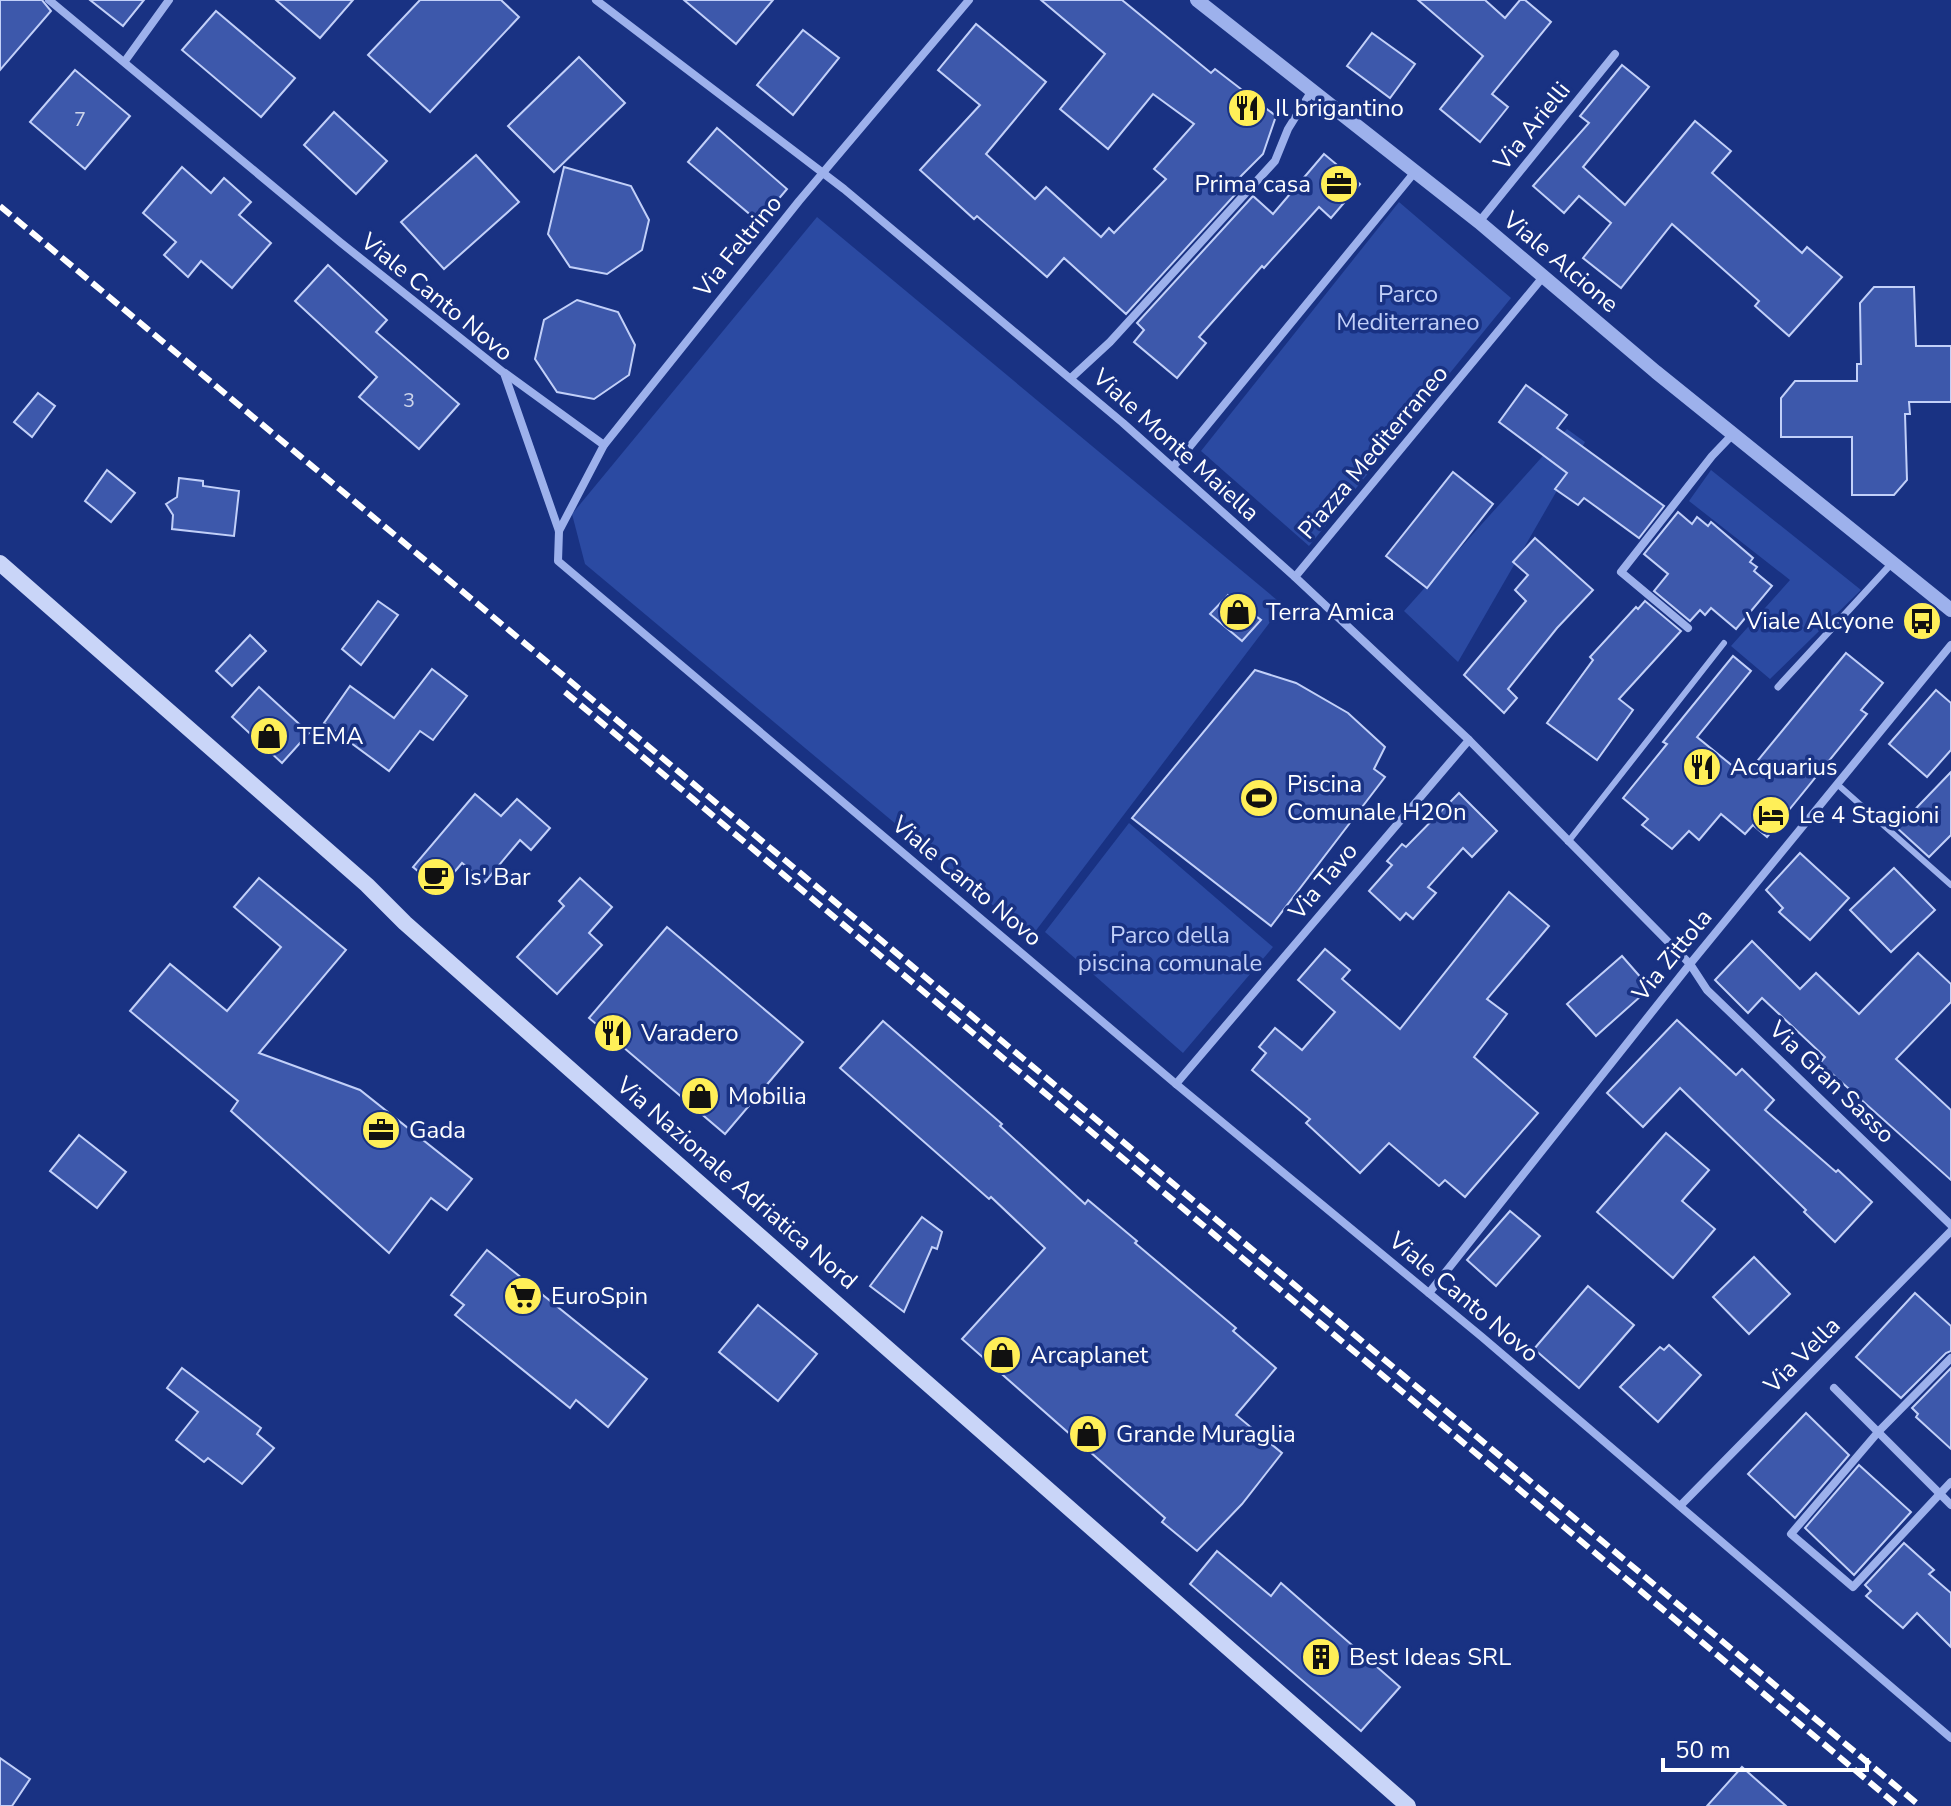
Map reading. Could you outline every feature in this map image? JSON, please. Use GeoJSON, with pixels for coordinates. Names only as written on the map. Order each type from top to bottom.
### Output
{"type":"FeatureCollection","features":[{"type":"Feature","properties":{"kind":"main road","name":"Via Nazionale Adriatica Nord"},"geometry":{"type":"LineString","coordinates":[[0,563],[1408,1806]]}},
{"type":"Feature","properties":{"kind":"street","name":"Viale Canto Novo"},"geometry":{"type":"LineString","coordinates":[[49,0],[340,242],[504,373],[559,531],[558,561],[1176,1084],[1681,1505],[1951,1738]]}},
{"type":"Feature","properties":{"kind":"street"},"geometry":{"type":"LineString","coordinates":[[125,61],[169,0]]}},
{"type":"Feature","properties":{"kind":"street","name":"Viale Monte Maiella"},"geometry":{"type":"LineString","coordinates":[[596,0],[904,237],[1173,467],[1469,740],[1690,964]]}},
{"type":"Feature","properties":{"kind":"street","name":"Via Feltrino"},"geometry":{"type":"LineString","coordinates":[[559,531],[604,445],[823,174],[969,0]]}},
{"type":"Feature","properties":{"kind":"street","name":"Viale Alcione"},"geometry":{"type":"LineString","coordinates":[[1197,0],[1479,222],[1733,434],[1951,610]]}},
{"type":"Feature","properties":{"kind":"street","name":"Via Arielli"},"geometry":{"type":"LineString","coordinates":[[1479,222],[1615,54]]}},
{"type":"Feature","properties":{"kind":"street"},"geometry":{"type":"LineString","coordinates":[[1071,378],[1110,342],[1275,161],[1288,129],[1311,92]]}},
{"type":"Feature","properties":{"kind":"street"},"geometry":{"type":"LineString","coordinates":[[1173,467],[1414,173]]}},
{"type":"Feature","properties":{"kind":"street","name":"Piazza Mediterraneo"},"geometry":{"type":"LineString","coordinates":[[1295,577],[1543,277]]}},
{"type":"Feature","properties":{"kind":"street"},"geometry":{"type":"LineString","coordinates":[[504,373],[604,445]]}},
{"type":"Feature","properties":{"kind":"street"},"geometry":{"type":"LineString","coordinates":[[1688,628],[1621,572],[1712,456],[1733,434]]}},
{"type":"Feature","properties":{"kind":"street"},"geometry":{"type":"LineString","coordinates":[[1778,687],[1893,562]]}},
{"type":"Feature","properties":{"kind":"street","name":"Via Zittola"},"geometry":{"type":"LineString","coordinates":[[1429,1293],[1690,964],[1951,645]]}},
{"type":"Feature","properties":{"kind":"street","name":"Via Tavo"},"geometry":{"type":"LineString","coordinates":[[1176,1084],[1469,740]]}},
{"type":"Feature","properties":{"kind":"street","name":"Via Gran Sasso"},"geometry":{"type":"LineString","coordinates":[[1690,964],[1707,990],[1951,1225]]}},
{"type":"Feature","properties":{"kind":"street","name":"Via Vella"},"geometry":{"type":"LineString","coordinates":[[1681,1505],[1951,1231]]}},
{"type":"Feature","properties":{"kind":"street"},"geometry":{"type":"LineString","coordinates":[[1951,1358],[1879,1431],[1791,1534],[1853,1587],[1951,1482]]}},
{"type":"Feature","properties":{"kind":"street"},"geometry":{"type":"LineString","coordinates":[[1834,1388],[1951,1505]]}},
{"type":"Feature","properties":{"kind":"lane"},"geometry":{"type":"LineString","coordinates":[[1568,842],[1724,643]]}},
{"type":"Feature","properties":{"kind":"lane"},"geometry":{"type":"LineString","coordinates":[[1837,784],[1951,885]]}},
{"type":"Feature","properties":{"kind":"green space","name":"Parco Mediterraneo"},"geometry":{"type":"Polygon","coordinates":[[[1399,202],[1511,298],[1309,546],[1201,451],[1399,202]]]}},
{"type":"Feature","properties":{"kind":"green space"},"geometry":{"type":"Polygon","coordinates":[[[817,217],[1283,605],[1031,937],[585,564],[572,514],[817,217]]]}},
{"type":"Feature","properties":{"kind":"green space"},"geometry":{"type":"Polygon","coordinates":[[[1567,429],[1585,442],[1458,662],[1404,611],[1567,429]]]}},
{"type":"Feature","properties":{"kind":"green space"},"geometry":{"type":"Polygon","coordinates":[[[1711,470],[1861,590],[1770,679],[1731,646],[1790,580],[1689,501],[1711,470]]]}},
{"type":"Feature","properties":{"kind":"green space","name":"Parco della piscina comunale"},"geometry":{"type":"Polygon","coordinates":[[[1129,823],[1273,947],[1183,1053],[1045,932],[1129,823]]]}},
{"type":"Feature","properties":{"kind":"building"},"geometry":{"type":"Polygon","coordinates":[[[0,0],[42,0],[51,11],[0,70],[0,0]]]}},
{"type":"Feature","properties":{"kind":"building"},"geometry":{"type":"Polygon","coordinates":[[[90,0],[144,0],[123,26],[90,0]]]}},
{"type":"Feature","properties":{"kind":"building"},"geometry":{"type":"Polygon","coordinates":[[[276,0],[353,0],[320,38],[276,0]]]}},
{"type":"Feature","properties":{"kind":"building"},"geometry":{"type":"Polygon","coordinates":[[[420,0],[501,0],[519,17],[430,112],[368,55],[420,0]]]}},
{"type":"Feature","properties":{"kind":"building"},"geometry":{"type":"Polygon","coordinates":[[[684,0],[773,0],[736,44],[684,0]]]}},
{"type":"Feature","properties":{"kind":"building"},"geometry":{"type":"Polygon","coordinates":[[[1041,0],[1122,0],[1211,73],[1215,69],[1276,116],[1263,154],[1236,181],[1242,187],[1126,314],[1064,258],[1047,277],[977,216],[974,219],[920,170],[980,105],[938,70],[976,24],[1046,82],[986,154],[1035,199],[1046,187],[1101,237],[1109,228],[1114,233],[1166,179],[1154,169],[1194,124],[1153,94],[1108,149],[1060,109],[1105,54],[1041,0]]]}},
{"type":"Feature","properties":{"kind":"building"},"geometry":{"type":"Polygon","coordinates":[[[1418,0],[1485,0],[1505,18],[1520,0],[1525,0],[1551,22],[1492,94],[1508,107],[1480,142],[1440,109],[1483,56],[1418,0]]]}},
{"type":"Feature","properties":{"kind":"building"},"geometry":{"type":"Polygon","coordinates":[[[216,11],[295,78],[261,117],[182,50],[216,11]]]}},
{"type":"Feature","properties":{"kind":"building"},"geometry":{"type":"Polygon","coordinates":[[[803,30],[839,58],[793,115],[757,85],[803,30]]]}},
{"type":"Feature","properties":{"kind":"building"},"geometry":{"type":"Polygon","coordinates":[[[1372,33],[1415,64],[1390,98],[1347,66],[1372,33]]]}},
{"type":"Feature","properties":{"kind":"building"},"geometry":{"type":"Polygon","coordinates":[[[579,57],[625,103],[554,172],[508,126],[579,57]]]}},
{"type":"Feature","properties":{"kind":"building"},"geometry":{"type":"Polygon","coordinates":[[[1622,65],[1649,87],[1583,167],[1625,205],[1695,121],[1731,151],[1712,173],[1802,253],[1807,247],[1842,277],[1789,336],[1755,306],[1759,301],[1672,224],[1621,288],[1583,258],[1611,223],[1579,196],[1564,213],[1533,186],[1589,123],[1580,116],[1622,65]]]}},
{"type":"Feature","properties":{"kind":"building"},"geometry":{"type":"Polygon","coordinates":[[[75,70],[130,116],[85,169],[30,122],[75,70]]]}},
{"type":"Feature","properties":{"kind":"building"},"geometry":{"type":"Polygon","coordinates":[[[334,112],[387,161],[356,194],[304,145],[334,112]]]}},
{"type":"Feature","properties":{"kind":"building"},"geometry":{"type":"Polygon","coordinates":[[[717,128],[787,189],[759,222],[688,162],[717,128]]]}},
{"type":"Feature","properties":{"kind":"building"},"geometry":{"type":"Polygon","coordinates":[[[1324,154],[1360,184],[1331,218],[1319,207],[1264,268],[1262,266],[1199,337],[1206,343],[1177,378],[1134,342],[1144,330],[1137,323],[1253,196],[1273,214],[1324,154]]]}},
{"type":"Feature","properties":{"kind":"building"},"geometry":{"type":"Polygon","coordinates":[[[476,155],[519,202],[444,269],[401,222],[476,155]]]}},
{"type":"Feature","properties":{"kind":"building"},"geometry":{"type":"Polygon","coordinates":[[[182,167],[211,193],[224,178],[251,202],[239,215],[271,243],[232,288],[201,261],[188,277],[164,255],[176,242],[143,213],[182,167]]]}},
{"type":"Feature","properties":{"kind":"building"},"geometry":{"type":"Polygon","coordinates":[[[564,167],[631,186],[649,220],[642,250],[607,274],[570,267],[548,234],[564,167]]]}},
{"type":"Feature","properties":{"kind":"building"},"geometry":{"type":"Polygon","coordinates":[[[328,265],[387,320],[376,332],[459,404],[419,449],[359,397],[377,377],[295,301],[328,265]]]}},
{"type":"Feature","properties":{"kind":"building"},"geometry":{"type":"Polygon","coordinates":[[[1874,287],[1914,287],[1916,346],[1951,346],[1951,402],[1909,402],[1910,414],[1905,414],[1907,480],[1894,495],[1852,495],[1852,437],[1781,437],[1781,398],[1795,381],[1857,381],[1857,364],[1861,364],[1860,303],[1874,287]]]}},
{"type":"Feature","properties":{"kind":"building"},"geometry":{"type":"Polygon","coordinates":[[[577,300],[618,312],[635,345],[629,375],[594,399],[557,392],[535,359],[544,320],[577,300]]]}},
{"type":"Feature","properties":{"kind":"building"},"geometry":{"type":"Polygon","coordinates":[[[1526,385],[1567,415],[1557,428],[1664,506],[1639,538],[1584,498],[1578,505],[1555,489],[1567,473],[1499,422],[1526,385]]]}},
{"type":"Feature","properties":{"kind":"building"},"geometry":{"type":"Polygon","coordinates":[[[38,393],[55,406],[32,437],[14,422],[38,393]]]}},
{"type":"Feature","properties":{"kind":"building"},"geometry":{"type":"Polygon","coordinates":[[[107,470],[135,493],[111,522],[85,501],[107,470]]]}},
{"type":"Feature","properties":{"kind":"building"},"geometry":{"type":"Polygon","coordinates":[[[1453,472],[1493,504],[1427,588],[1386,556],[1453,472]]]}},
{"type":"Feature","properties":{"kind":"building"},"geometry":{"type":"Polygon","coordinates":[[[179,478],[203,481],[203,486],[239,491],[234,536],[172,529],[173,515],[166,504],[177,497],[179,478]]]}},
{"type":"Feature","properties":{"kind":"building"},"geometry":{"type":"Polygon","coordinates":[[[1678,512],[1692,524],[1697,517],[1708,526],[1711,522],[1753,558],[1750,562],[1757,567],[1754,571],[1772,586],[1736,629],[1711,608],[1705,615],[1700,610],[1690,621],[1654,591],[1668,574],[1644,554],[1678,512]]]}},
{"type":"Feature","properties":{"kind":"building"},"geometry":{"type":"Polygon","coordinates":[[[1535,538],[1593,590],[1557,628],[1508,689],[1517,698],[1504,713],[1464,675],[1526,601],[1515,590],[1528,575],[1513,562],[1535,538]]]}},
{"type":"Feature","properties":{"kind":"building"},"geometry":{"type":"Polygon","coordinates":[[[1228,595],[1261,620],[1242,641],[1210,614],[1228,595]]]}},
{"type":"Feature","properties":{"kind":"building"},"geometry":{"type":"Polygon","coordinates":[[[378,601],[398,615],[361,665],[342,649],[378,601]]]}},
{"type":"Feature","properties":{"kind":"building"},"geometry":{"type":"Polygon","coordinates":[[[1645,601],[1681,631],[1619,699],[1633,710],[1597,760],[1547,723],[1593,660],[1590,657],[1645,601]]]}},
{"type":"Feature","properties":{"kind":"building"},"geometry":{"type":"Polygon","coordinates":[[[250,635],[266,651],[232,686],[216,671],[250,635]]]}},
{"type":"Feature","properties":{"kind":"building"},"geometry":{"type":"Polygon","coordinates":[[[1846,653],[1883,683],[1861,710],[1867,714],[1767,837],[1753,825],[1745,834],[1721,814],[1699,840],[1689,831],[1672,849],[1642,825],[1648,819],[1623,798],[1667,744],[1663,742],[1733,656],[1751,671],[1697,737],[1745,776],[1846,653]]]}},
{"type":"Feature","properties":{"kind":"building"},"geometry":{"type":"Polygon","coordinates":[[[432,669],[467,696],[433,740],[420,731],[389,771],[324,723],[350,686],[394,718],[432,669]]]}},
{"type":"Feature","properties":{"kind":"building","name":"Piscina Comunale H2On"},"geometry":{"type":"Polygon","coordinates":[[[1255,670],[1296,683],[1348,713],[1385,747],[1374,769],[1385,777],[1271,926],[1132,818],[1255,670]]]}},
{"type":"Feature","properties":{"kind":"building"},"geometry":{"type":"Polygon","coordinates":[[[259,687],[309,733],[282,763],[232,717],[259,687]]]}},
{"type":"Feature","properties":{"kind":"building"},"geometry":{"type":"Polygon","coordinates":[[[1936,690],[1951,703],[1951,750],[1927,777],[1889,744],[1936,690]]]}},
{"type":"Feature","properties":{"kind":"building"},"geometry":{"type":"Polygon","coordinates":[[[1951,772],[1951,835],[1929,857],[1897,828],[1951,772]]]}},
{"type":"Feature","properties":{"kind":"building"},"geometry":{"type":"Polygon","coordinates":[[[1459,793],[1497,831],[1472,857],[1463,848],[1428,887],[1436,893],[1413,919],[1406,913],[1400,920],[1369,891],[1392,865],[1387,861],[1402,844],[1406,847],[1459,793]]]}},
{"type":"Feature","properties":{"kind":"building"},"geometry":{"type":"Polygon","coordinates":[[[475,794],[501,816],[517,799],[550,828],[531,850],[520,840],[485,882],[462,863],[440,889],[413,867],[475,794]]]}},
{"type":"Feature","properties":{"kind":"building"},"geometry":{"type":"Polygon","coordinates":[[[1800,853],[1849,898],[1810,940],[1779,912],[1783,908],[1766,890],[1800,853]]]}},
{"type":"Feature","properties":{"kind":"building"},"geometry":{"type":"Polygon","coordinates":[[[1894,868],[1935,910],[1891,952],[1850,910],[1894,868]]]}},
{"type":"Feature","properties":{"kind":"building"},"geometry":{"type":"Polygon","coordinates":[[[259,878],[346,950],[259,1053],[360,1090],[472,1179],[447,1210],[431,1198],[389,1253],[231,1111],[238,1101],[130,1011],[170,964],[227,1011],[281,947],[234,907],[259,878]]]}},
{"type":"Feature","properties":{"kind":"building"},"geometry":{"type":"Polygon","coordinates":[[[580,878],[612,907],[589,933],[602,945],[557,994],[517,957],[564,906],[559,901],[580,878]]]}},
{"type":"Feature","properties":{"kind":"building"},"geometry":{"type":"Polygon","coordinates":[[[1509,892],[1549,926],[1487,999],[1507,1014],[1474,1057],[1538,1113],[1465,1197],[1445,1180],[1439,1186],[1389,1143],[1360,1173],[1306,1123],[1310,1119],[1252,1070],[1266,1053],[1259,1047],[1275,1028],[1302,1050],[1335,1012],[1298,980],[1325,949],[1350,970],[1342,979],[1400,1029],[1509,892]]]}},
{"type":"Feature","properties":{"kind":"building"},"geometry":{"type":"Polygon","coordinates":[[[667,927],[803,1042],[725,1134],[589,1018],[667,927]]]}},
{"type":"Feature","properties":{"kind":"building"},"geometry":{"type":"Polygon","coordinates":[[[1752,941],[1800,989],[1816,973],[1859,1014],[1918,953],[1951,984],[1951,1002],[1896,1059],[1951,1110],[1951,1180],[1820,1063],[1825,1057],[1762,998],[1748,1013],[1715,980],[1752,941]]]}},
{"type":"Feature","properties":{"kind":"building"},"geometry":{"type":"Polygon","coordinates":[[[1622,956],[1650,988],[1596,1036],[1567,1004],[1622,956]]]}},
{"type":"Feature","properties":{"kind":"building"},"geometry":{"type":"Polygon","coordinates":[[[1677,1020],[1736,1075],[1742,1069],[1774,1100],[1765,1110],[1872,1202],[1835,1242],[1680,1088],[1643,1127],[1607,1093],[1677,1020]]]}},
{"type":"Feature","properties":{"kind":"building"},"geometry":{"type":"Polygon","coordinates":[[[883,1021],[1002,1124],[1000,1126],[1085,1204],[1088,1200],[1236,1328],[1233,1331],[1276,1368],[1236,1415],[1282,1453],[1242,1504],[1197,1551],[1162,1522],[1165,1518],[962,1339],[1045,1248],[991,1197],[989,1199],[840,1068],[883,1021]]]}},
{"type":"Feature","properties":{"kind":"building"},"geometry":{"type":"Polygon","coordinates":[[[1666,1133],[1709,1170],[1682,1201],[1715,1229],[1673,1278],[1597,1212],[1666,1133]]]}},
{"type":"Feature","properties":{"kind":"building"},"geometry":{"type":"Polygon","coordinates":[[[79,1135],[126,1172],[97,1208],[50,1171],[79,1135]]]}},
{"type":"Feature","properties":{"kind":"building"},"geometry":{"type":"Polygon","coordinates":[[[1510,1211],[1540,1236],[1496,1286],[1467,1260],[1510,1211]]]}},
{"type":"Feature","properties":{"kind":"building"},"geometry":{"type":"Polygon","coordinates":[[[922,1217],[942,1232],[937,1249],[932,1247],[904,1312],[870,1286],[922,1217]]]}},
{"type":"Feature","properties":{"kind":"building"},"geometry":{"type":"Polygon","coordinates":[[[487,1250],[647,1379],[608,1427],[576,1400],[570,1408],[455,1315],[464,1305],[451,1295],[487,1250]]]}},
{"type":"Feature","properties":{"kind":"building"},"geometry":{"type":"Polygon","coordinates":[[[1754,1257],[1790,1294],[1749,1334],[1713,1297],[1754,1257]]]}},
{"type":"Feature","properties":{"kind":"building"},"geometry":{"type":"Polygon","coordinates":[[[1588,1286],[1634,1325],[1579,1388],[1534,1349],[1588,1286]]]}},
{"type":"Feature","properties":{"kind":"building"},"geometry":{"type":"Polygon","coordinates":[[[1915,1293],[1951,1326],[1951,1351],[1901,1398],[1856,1357],[1915,1293]]]}},
{"type":"Feature","properties":{"kind":"building"},"geometry":{"type":"Polygon","coordinates":[[[758,1305],[817,1354],[778,1401],[719,1352],[758,1305]]]}},
{"type":"Feature","properties":{"kind":"building"},"geometry":{"type":"Polygon","coordinates":[[[1669,1345],[1701,1375],[1658,1422],[1620,1387],[1660,1347],[1664,1350],[1669,1345]]]}},
{"type":"Feature","properties":{"kind":"building"},"geometry":{"type":"Polygon","coordinates":[[[182,1368],[261,1428],[257,1434],[274,1448],[242,1484],[208,1458],[204,1462],[176,1440],[198,1412],[167,1388],[182,1368]]]}},
{"type":"Feature","properties":{"kind":"building"},"geometry":{"type":"Polygon","coordinates":[[[1951,1368],[1951,1449],[1916,1417],[1918,1414],[1912,1408],[1951,1368]]]}},
{"type":"Feature","properties":{"kind":"building"},"geometry":{"type":"Polygon","coordinates":[[[1806,1413],[1849,1455],[1795,1518],[1748,1474],[1806,1413]]]}},
{"type":"Feature","properties":{"kind":"building"},"geometry":{"type":"Polygon","coordinates":[[[1859,1465],[1911,1512],[1854,1575],[1805,1528],[1859,1465]]]}},
{"type":"Feature","properties":{"kind":"building"},"geometry":{"type":"Polygon","coordinates":[[[1904,1543],[1934,1570],[1929,1574],[1951,1593],[1951,1647],[1917,1613],[1903,1628],[1866,1596],[1871,1591],[1865,1585],[1904,1543]]]}},
{"type":"Feature","properties":{"kind":"building","name":"Best Ideas SRL"},"geometry":{"type":"Polygon","coordinates":[[[1217,1551],[1271,1596],[1281,1583],[1400,1687],[1361,1731],[1190,1584],[1217,1551]]]}},
{"type":"Feature","properties":{"kind":"building"},"geometry":{"type":"Polygon","coordinates":[[[0,1758],[30,1779],[12,1806],[0,1806],[0,1758]]]}},
{"type":"Feature","properties":{"kind":"building"},"geometry":{"type":"Polygon","coordinates":[[[1742,1767],[1786,1806],[1707,1806],[1742,1767]]]}},
{"type":"Feature","properties":{"kind":"railway"},"geometry":{"type":"LineString","coordinates":[[0,206],[1920,1806]]}},
{"type":"Feature","properties":{"kind":"railway"},"geometry":{"type":"LineString","coordinates":[[565,692],[1898,1806]]}},
{"type":"Feature","properties":{"kind":"place","name":"Il brigantino"},"geometry":{"type":"Point","coordinates":[1247,108]}},
{"type":"Feature","properties":{"kind":"place","name":"Prima casa"},"geometry":{"type":"Point","coordinates":[1339,184]}},
{"type":"Feature","properties":{"kind":"place","name":"Terra Amica"},"geometry":{"type":"Point","coordinates":[1238,612]}},
{"type":"Feature","properties":{"kind":"place","name":"Viale Alcyone"},"geometry":{"type":"Point","coordinates":[1922,621]}},
{"type":"Feature","properties":{"kind":"place","name":"TEMA"},"geometry":{"type":"Point","coordinates":[269,736]}},
{"type":"Feature","properties":{"kind":"place","name":"Acquarius"},"geometry":{"type":"Point","coordinates":[1702,767]}},
{"type":"Feature","properties":{"kind":"place","name":"Piscina Comunale H2On"},"geometry":{"type":"Point","coordinates":[1259,798]}},
{"type":"Feature","properties":{"kind":"place","name":"Le 4 Stagioni"},"geometry":{"type":"Point","coordinates":[1771,815]}},
{"type":"Feature","properties":{"kind":"place","name":"Is' Bar"},"geometry":{"type":"Point","coordinates":[436,877]}},
{"type":"Feature","properties":{"kind":"place","name":"Varadero"},"geometry":{"type":"Point","coordinates":[613,1033]}},
{"type":"Feature","properties":{"kind":"place","name":"Mobilia"},"geometry":{"type":"Point","coordinates":[700,1096]}},
{"type":"Feature","properties":{"kind":"place","name":"Gada"},"geometry":{"type":"Point","coordinates":[381,1130]}},
{"type":"Feature","properties":{"kind":"place","name":"EuroSpin"},"geometry":{"type":"Point","coordinates":[523,1296]}},
{"type":"Feature","properties":{"kind":"place","name":"Arcaplanet"},"geometry":{"type":"Point","coordinates":[1002,1355]}},
{"type":"Feature","properties":{"kind":"place","name":"Grande Muraglia"},"geometry":{"type":"Point","coordinates":[1088,1434]}},
{"type":"Feature","properties":{"kind":"place","name":"Best Ideas SRL"},"geometry":{"type":"Point","coordinates":[1321,1657]}}]}
